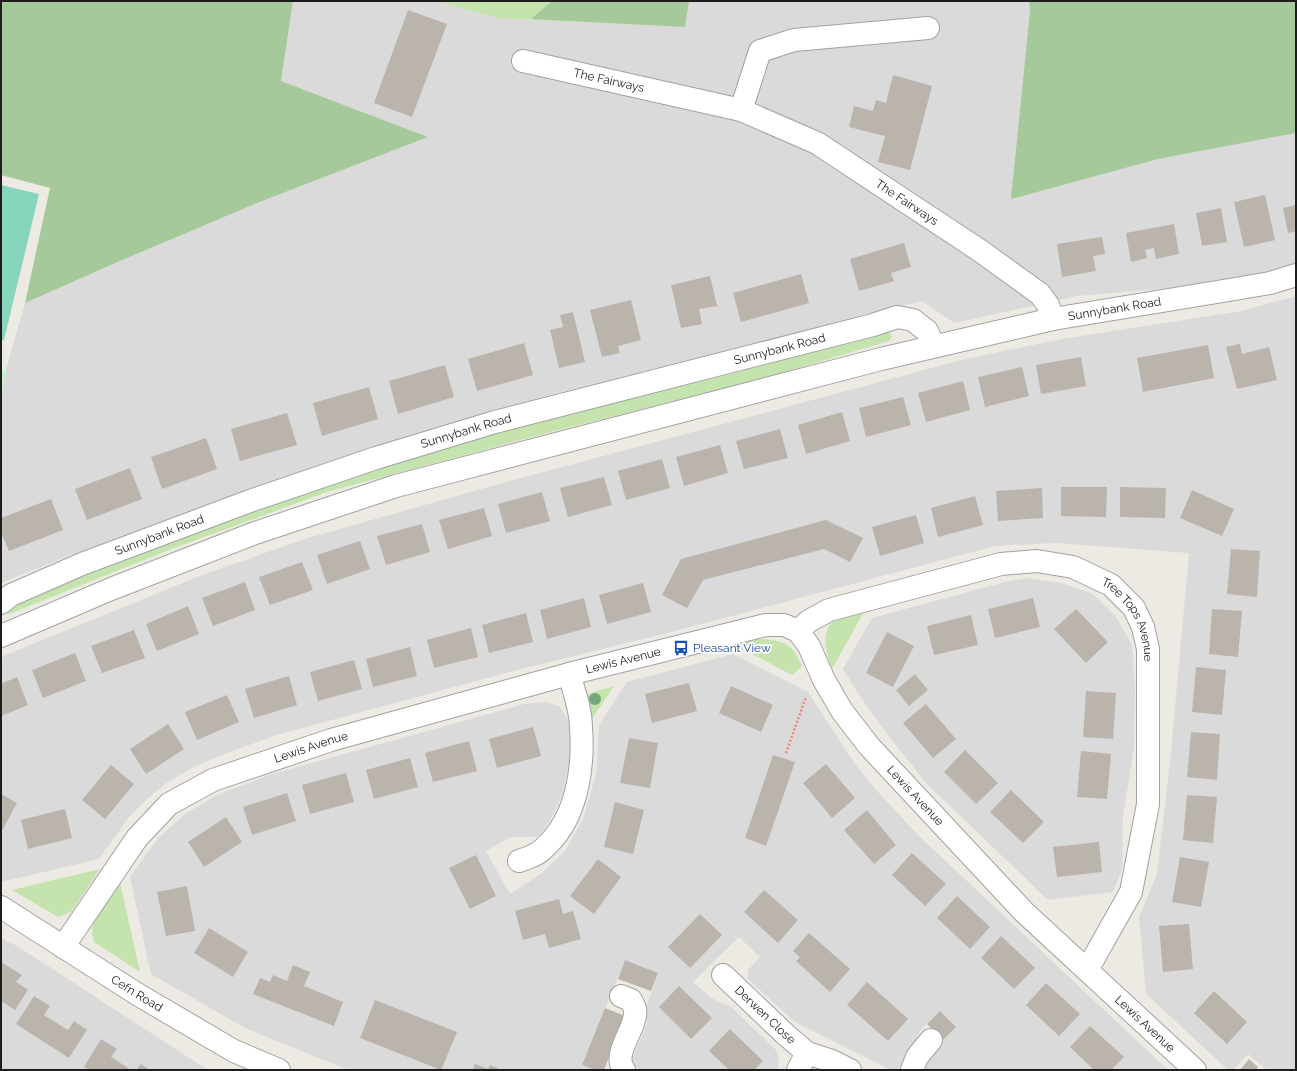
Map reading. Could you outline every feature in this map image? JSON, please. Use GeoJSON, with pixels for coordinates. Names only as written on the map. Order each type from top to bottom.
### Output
{"type":"FeatureCollection","features":[{"type":"Feature","properties":{"kind":"street"},"geometry":{"type":"LineString","coordinates":[[741,110],[760,51],[794,40],[928,28]]}},
{"type":"Feature","properties":{"kind":"street","name":"The Fairways"},"geometry":{"type":"LineString","coordinates":[[523,61],[741,110],[817,143],[982,252],[1040,294],[1048,305],[1053,319]]}},
{"type":"Feature","properties":{"kind":"street","name":"Sunnybank Road"},"geometry":{"type":"LineString","coordinates":[[1,636],[111,589],[255,533],[396,486],[934,346],[1053,319],[1243,288],[1296,275]]}},
{"type":"Feature","properties":{"kind":"street","name":"Sunnybank Road"},"geometry":{"type":"LineString","coordinates":[[1,603],[11,595],[82,564],[250,501],[376,458],[495,422],[866,327],[897,317],[913,320],[927,331],[934,346]]}},
{"type":"Feature","properties":{"kind":"street","name":"Tree Tops Avenue"},"geometry":{"type":"LineString","coordinates":[[798,631],[809,620],[829,610],[1001,564],[1037,561],[1073,567],[1111,585],[1134,608],[1143,627],[1148,650],[1148,804],[1131,892],[1087,970]]}},
{"type":"Feature","properties":{"kind":"street","name":"Lewis Avenue"},"geometry":{"type":"LineString","coordinates":[[63,948],[137,838],[169,804],[213,780],[331,740],[569,674],[766,625],[784,625],[798,631],[809,646],[824,680],[842,710],[869,746],[1024,912],[1195,1070]]}},
{"type":"Feature","properties":{"kind":"street"},"geometry":{"type":"LineString","coordinates":[[519,861],[538,854],[556,836],[570,812],[576,791],[581,760],[582,727],[569,674]]}},
{"type":"Feature","properties":{"kind":"street","name":"Cefn Road"},"geometry":{"type":"LineString","coordinates":[[1,907],[137,994],[234,1051],[274,1069]]}},
{"type":"Feature","properties":{"kind":"street","name":"Derwen Close"},"geometry":{"type":"LineString","coordinates":[[723,975],[785,1034],[803,1061],[832,1062],[850,1070]]}},
{"type":"Feature","properties":{"kind":"street"},"geometry":{"type":"LineString","coordinates":[[621,996],[631,1000],[635,1008],[635,1019],[620,1055],[621,1066],[624,1070]]}},
{"type":"Feature","properties":{"kind":"street"},"geometry":{"type":"LineString","coordinates":[[912,1070],[917,1057],[931,1040]]}},
{"type":"Feature","properties":{"kind":"path"},"geometry":{"type":"LineString","coordinates":[[786,753],[808,692]]}},
{"type":"Feature","properties":{"kind":"shaded area"},"geometry":{"type":"Polygon","coordinates":[[[293,1],[435,1],[497,18],[685,27],[689,1],[1029,1],[1030,11],[1158,159],[1296,133],[1296,265],[1268,273],[1180,287],[1078,296],[954,323],[922,301],[550,395],[434,429],[309,470],[66,557],[1,583],[1,398],[6,370],[25,303],[257,203],[428,137],[281,81],[293,1]]]}},
{"type":"Feature","properties":{"kind":"shaded area"},"geometry":{"type":"Polygon","coordinates":[[[1296,296],[1296,1070],[1267,1070],[1248,1054],[1233,1070],[1228,1070],[1146,994],[1139,917],[1157,874],[1171,752],[1189,553],[1055,543],[995,546],[664,634],[517,670],[280,734],[227,753],[192,768],[165,784],[129,817],[99,859],[1,882],[1,657],[202,575],[308,538],[499,484],[965,359],[1062,339],[1241,311],[1296,296]]]}},
{"type":"Feature","properties":{"kind":"shaded area"},"geometry":{"type":"Polygon","coordinates":[[[1026,578],[1062,583],[1093,594],[1116,617],[1132,645],[1135,686],[1134,748],[1123,816],[1122,869],[1113,892],[1048,900],[927,784],[865,704],[843,669],[872,618],[1001,583],[1026,578]]]}},
{"type":"Feature","properties":{"kind":"shaded area"},"geometry":{"type":"Polygon","coordinates":[[[733,654],[808,692],[855,764],[878,792],[918,835],[1168,1070],[922,1070],[923,1066],[943,1040],[956,1027],[940,1011],[922,1028],[903,1064],[898,1070],[889,1069],[795,1022],[748,979],[748,970],[760,957],[739,937],[693,982],[713,999],[730,1006],[776,1050],[779,1058],[778,1070],[638,1070],[631,1061],[647,1024],[645,1011],[658,973],[625,960],[582,1065],[595,1070],[348,1070],[245,1028],[151,974],[130,877],[158,838],[185,814],[217,795],[272,774],[524,704],[546,702],[559,706],[569,721],[571,755],[562,796],[550,821],[537,837],[511,837],[486,851],[510,894],[542,873],[565,851],[583,819],[596,774],[599,725],[627,682],[733,654]]]}},
{"type":"Feature","properties":{"kind":"shaded area"},"geometry":{"type":"Polygon","coordinates":[[[1,938],[17,946],[208,1070],[1,1070],[1,938]]]}},
{"type":"Feature","properties":{"kind":"green space"},"geometry":{"type":"Polygon","coordinates":[[[1,1],[293,1],[281,81],[428,137],[257,203],[25,303],[50,188],[1,175],[1,1]]]}},
{"type":"Feature","properties":{"kind":"green space"},"geometry":{"type":"Polygon","coordinates":[[[435,1],[689,1],[685,27],[497,18],[435,1]]]}},
{"type":"Feature","properties":{"kind":"green space"},"geometry":{"type":"Polygon","coordinates":[[[552,1],[689,1],[685,27],[531,19],[552,1]]]}},
{"type":"Feature","properties":{"kind":"green space"},"geometry":{"type":"Polygon","coordinates":[[[1029,1],[1296,1],[1296,133],[1158,159],[1011,199],[1030,11],[1029,1]]]}},
{"type":"Feature","properties":{"kind":"green space"},"geometry":{"type":"Polygon","coordinates":[[[1,185],[39,194],[4,340],[1,340],[1,185]]]}},
{"type":"Feature","properties":{"kind":"green space"},"geometry":{"type":"Polygon","coordinates":[[[882,332],[889,332],[892,337],[889,341],[765,378],[539,435],[327,492],[174,548],[7,615],[17,604],[68,578],[419,452],[736,373],[882,332]]]}},
{"type":"Feature","properties":{"kind":"green space"},"geometry":{"type":"Polygon","coordinates":[[[1,369],[6,370],[1,398],[1,369]]]}},
{"type":"Feature","properties":{"kind":"green space"},"geometry":{"type":"Polygon","coordinates":[[[865,610],[832,669],[826,649],[826,635],[831,623],[843,616],[865,610]]]}},
{"type":"Feature","properties":{"kind":"green space"},"geometry":{"type":"Polygon","coordinates":[[[758,639],[773,640],[786,645],[794,651],[802,666],[792,675],[735,645],[758,639]]]}},
{"type":"Feature","properties":{"kind":"green space"},"geometry":{"type":"Polygon","coordinates":[[[614,686],[591,720],[586,698],[590,693],[614,686]]]}},
{"type":"Feature","properties":{"kind":"green space"},"geometry":{"type":"Polygon","coordinates":[[[100,869],[71,912],[58,917],[12,890],[100,869]]]}},
{"type":"Feature","properties":{"kind":"green space"},"geometry":{"type":"Polygon","coordinates":[[[119,878],[140,972],[94,942],[92,933],[94,918],[119,878]]]}},
{"type":"Feature","properties":{"kind":"building"},"geometry":{"type":"Polygon","coordinates":[[[408,10],[447,24],[412,117],[374,103],[408,10]]]}},
{"type":"Feature","properties":{"kind":"building"},"geometry":{"type":"Polygon","coordinates":[[[893,75],[932,86],[910,170],[878,162],[885,136],[849,127],[854,106],[873,111],[876,100],[886,103],[893,75]]]}},
{"type":"Feature","properties":{"kind":"building"},"geometry":{"type":"Polygon","coordinates":[[[1265,195],[1275,240],[1244,247],[1234,202],[1265,195]]]}},
{"type":"Feature","properties":{"kind":"building"},"geometry":{"type":"Polygon","coordinates":[[[1296,205],[1296,231],[1288,233],[1283,208],[1296,205]]]}},
{"type":"Feature","properties":{"kind":"building"},"geometry":{"type":"Polygon","coordinates":[[[1221,208],[1227,242],[1202,246],[1196,213],[1221,208]]]}},
{"type":"Feature","properties":{"kind":"building"},"geometry":{"type":"Polygon","coordinates":[[[1174,224],[1179,254],[1156,259],[1154,248],[1145,250],[1147,258],[1131,262],[1126,233],[1174,224]]]}},
{"type":"Feature","properties":{"kind":"building"},"geometry":{"type":"Polygon","coordinates":[[[1102,237],[1105,254],[1093,256],[1096,271],[1062,277],[1057,244],[1102,237]]]}},
{"type":"Feature","properties":{"kind":"building"},"geometry":{"type":"Polygon","coordinates":[[[904,243],[911,267],[891,273],[894,281],[859,291],[850,259],[904,243]]]}},
{"type":"Feature","properties":{"kind":"building"},"geometry":{"type":"Polygon","coordinates":[[[801,274],[809,303],[741,322],[733,293],[801,274]]]}},
{"type":"Feature","properties":{"kind":"building"},"geometry":{"type":"Polygon","coordinates":[[[710,276],[717,306],[699,309],[702,324],[681,328],[671,285],[710,276]]]}},
{"type":"Feature","properties":{"kind":"building"},"geometry":{"type":"Polygon","coordinates":[[[631,300],[641,340],[618,346],[620,353],[602,357],[590,310],[631,300]]]}},
{"type":"Feature","properties":{"kind":"building"},"geometry":{"type":"Polygon","coordinates":[[[573,312],[585,362],[559,368],[550,330],[563,327],[560,315],[573,312]]]}},
{"type":"Feature","properties":{"kind":"building"},"geometry":{"type":"Polygon","coordinates":[[[524,343],[533,375],[477,391],[468,359],[524,343]]]}},
{"type":"Feature","properties":{"kind":"building"},"geometry":{"type":"Polygon","coordinates":[[[1240,344],[1242,354],[1269,347],[1277,380],[1237,389],[1226,347],[1240,344]]]}},
{"type":"Feature","properties":{"kind":"building"},"geometry":{"type":"Polygon","coordinates":[[[1208,345],[1214,378],[1143,392],[1137,358],[1208,345]]]}},
{"type":"Feature","properties":{"kind":"building"},"geometry":{"type":"Polygon","coordinates":[[[1081,357],[1086,386],[1041,394],[1036,365],[1081,357]]]}},
{"type":"Feature","properties":{"kind":"building"},"geometry":{"type":"Polygon","coordinates":[[[445,365],[454,397],[398,414],[389,381],[445,365]]]}},
{"type":"Feature","properties":{"kind":"building"},"geometry":{"type":"Polygon","coordinates":[[[1022,367],[1029,396],[985,407],[978,377],[1022,367]]]}},
{"type":"Feature","properties":{"kind":"building"},"geometry":{"type":"Polygon","coordinates":[[[963,381],[970,410],[926,422],[918,393],[963,381]]]}},
{"type":"Feature","properties":{"kind":"building"},"geometry":{"type":"Polygon","coordinates":[[[369,387],[378,419],[322,436],[313,403],[369,387]]]}},
{"type":"Feature","properties":{"kind":"building"},"geometry":{"type":"Polygon","coordinates":[[[903,397],[911,425],[866,437],[859,408],[903,397]]]}},
{"type":"Feature","properties":{"kind":"building"},"geometry":{"type":"Polygon","coordinates":[[[842,412],[850,441],[806,454],[798,425],[842,412]]]}},
{"type":"Feature","properties":{"kind":"building"},"geometry":{"type":"Polygon","coordinates":[[[287,413],[297,445],[240,461],[231,429],[287,413]]]}},
{"type":"Feature","properties":{"kind":"building"},"geometry":{"type":"Polygon","coordinates":[[[780,429],[788,458],[744,469],[736,441],[780,429]]]}},
{"type":"Feature","properties":{"kind":"building"},"geometry":{"type":"Polygon","coordinates":[[[206,438],[217,469],[162,489],[151,457],[206,438]]]}},
{"type":"Feature","properties":{"kind":"building"},"geometry":{"type":"Polygon","coordinates":[[[720,445],[728,473],[684,486],[676,457],[720,445]]]}},
{"type":"Feature","properties":{"kind":"building"},"geometry":{"type":"Polygon","coordinates":[[[662,459],[670,488],[626,500],[618,471],[662,459]]]}},
{"type":"Feature","properties":{"kind":"building"},"geometry":{"type":"Polygon","coordinates":[[[130,468],[142,499],[87,520],[75,489],[130,468]]]}},
{"type":"Feature","properties":{"kind":"building"},"geometry":{"type":"Polygon","coordinates":[[[604,477],[612,505],[568,517],[560,488],[604,477]]]}},
{"type":"Feature","properties":{"kind":"building"},"geometry":{"type":"Polygon","coordinates":[[[1061,487],[1107,487],[1106,517],[1061,516],[1061,487]]]}},
{"type":"Feature","properties":{"kind":"building"},"geometry":{"type":"Polygon","coordinates":[[[1120,487],[1166,488],[1165,518],[1120,517],[1120,487]]]}},
{"type":"Feature","properties":{"kind":"building"},"geometry":{"type":"Polygon","coordinates":[[[1042,488],[1043,518],[998,521],[996,491],[1042,488]]]}},
{"type":"Feature","properties":{"kind":"building"},"geometry":{"type":"Polygon","coordinates":[[[1192,490],[1234,509],[1222,536],[1180,518],[1192,490]]]}},
{"type":"Feature","properties":{"kind":"building"},"geometry":{"type":"Polygon","coordinates":[[[542,492],[550,521],[506,533],[498,504],[542,492]]]}},
{"type":"Feature","properties":{"kind":"building"},"geometry":{"type":"Polygon","coordinates":[[[975,496],[983,525],[938,537],[931,508],[975,496]]]}},
{"type":"Feature","properties":{"kind":"building"},"geometry":{"type":"Polygon","coordinates":[[[51,499],[63,530],[9,551],[1,532],[1,518],[51,499]]]}},
{"type":"Feature","properties":{"kind":"building"},"geometry":{"type":"Polygon","coordinates":[[[484,508],[492,536],[448,549],[439,520],[484,508]]]}},
{"type":"Feature","properties":{"kind":"building"},"geometry":{"type":"Polygon","coordinates":[[[916,515],[924,543],[880,556],[872,527],[916,515]]]}},
{"type":"Feature","properties":{"kind":"building"},"geometry":{"type":"Polygon","coordinates":[[[826,520],[863,538],[850,562],[824,549],[703,580],[687,608],[662,595],[681,559],[826,520]]]}},
{"type":"Feature","properties":{"kind":"building"},"geometry":{"type":"Polygon","coordinates":[[[422,524],[430,552],[386,565],[377,536],[422,524]]]}},
{"type":"Feature","properties":{"kind":"building"},"geometry":{"type":"Polygon","coordinates":[[[360,541],[370,569],[327,584],[317,555],[360,541]]]}},
{"type":"Feature","properties":{"kind":"building"},"geometry":{"type":"Polygon","coordinates":[[[1231,549],[1260,551],[1257,597],[1227,594],[1231,549]]]}},
{"type":"Feature","properties":{"kind":"building"},"geometry":{"type":"Polygon","coordinates":[[[302,562],[313,590],[270,605],[259,577],[302,562]]]}},
{"type":"Feature","properties":{"kind":"building"},"geometry":{"type":"Polygon","coordinates":[[[245,582],[255,610],[213,626],[202,598],[245,582]]]}},
{"type":"Feature","properties":{"kind":"building"},"geometry":{"type":"Polygon","coordinates":[[[643,583],[651,612],[607,624],[599,595],[643,583]]]}},
{"type":"Feature","properties":{"kind":"building"},"geometry":{"type":"Polygon","coordinates":[[[584,598],[591,627],[547,639],[540,610],[584,598]]]}},
{"type":"Feature","properties":{"kind":"building"},"geometry":{"type":"Polygon","coordinates":[[[1033,598],[1040,627],[995,638],[988,609],[1033,598]]]}},
{"type":"Feature","properties":{"kind":"building"},"geometry":{"type":"Polygon","coordinates":[[[188,606],[199,634],[157,651],[146,624],[188,606]]]}},
{"type":"Feature","properties":{"kind":"building"},"geometry":{"type":"Polygon","coordinates":[[[1076,609],[1108,642],[1086,663],[1054,629],[1076,609]]]}},
{"type":"Feature","properties":{"kind":"building"},"geometry":{"type":"Polygon","coordinates":[[[1212,609],[1242,611],[1238,657],[1209,654],[1212,609]]]}},
{"type":"Feature","properties":{"kind":"building"},"geometry":{"type":"Polygon","coordinates":[[[526,613],[533,642],[489,653],[482,625],[526,613]]]}},
{"type":"Feature","properties":{"kind":"building"},"geometry":{"type":"Polygon","coordinates":[[[971,615],[978,645],[934,655],[927,626],[971,615]]]}},
{"type":"Feature","properties":{"kind":"building"},"geometry":{"type":"Polygon","coordinates":[[[471,628],[478,657],[434,668],[427,640],[471,628]]]}},
{"type":"Feature","properties":{"kind":"building"},"geometry":{"type":"Polygon","coordinates":[[[134,630],[145,658],[102,673],[91,646],[134,630]]]}},
{"type":"Feature","properties":{"kind":"building"},"geometry":{"type":"Polygon","coordinates":[[[887,632],[914,646],[893,687],[866,673],[887,632]]]}},
{"type":"Feature","properties":{"kind":"building"},"geometry":{"type":"Polygon","coordinates":[[[410,647],[417,676],[373,687],[366,659],[410,647]]]}},
{"type":"Feature","properties":{"kind":"building"},"geometry":{"type":"Polygon","coordinates":[[[75,653],[86,681],[43,698],[32,670],[75,653]]]}},
{"type":"Feature","properties":{"kind":"building"},"geometry":{"type":"Polygon","coordinates":[[[354,660],[362,689],[318,701],[310,672],[354,660]]]}},
{"type":"Feature","properties":{"kind":"building"},"geometry":{"type":"Polygon","coordinates":[[[1196,667],[1226,670],[1222,715],[1192,712],[1196,667]]]}},
{"type":"Feature","properties":{"kind":"building"},"geometry":{"type":"Polygon","coordinates":[[[915,674],[928,690],[909,706],[896,690],[915,674]]]}},
{"type":"Feature","properties":{"kind":"building"},"geometry":{"type":"Polygon","coordinates":[[[289,676],[297,705],[254,718],[245,689],[289,676]]]}},
{"type":"Feature","properties":{"kind":"building"},"geometry":{"type":"Polygon","coordinates":[[[17,677],[28,705],[1,716],[1,684],[17,677]]]}},
{"type":"Feature","properties":{"kind":"building"},"geometry":{"type":"Polygon","coordinates":[[[689,683],[697,711],[652,723],[645,694],[689,683]]]}},
{"type":"Feature","properties":{"kind":"building"},"geometry":{"type":"Polygon","coordinates":[[[731,686],[773,705],[761,732],[719,713],[731,686]]]}},
{"type":"Feature","properties":{"kind":"building"},"geometry":{"type":"Polygon","coordinates":[[[1086,691],[1116,693],[1113,739],[1083,737],[1086,691]]]}},
{"type":"Feature","properties":{"kind":"building"},"geometry":{"type":"Polygon","coordinates":[[[227,695],[239,722],[197,740],[185,712],[227,695]]]}},
{"type":"Feature","properties":{"kind":"building"},"geometry":{"type":"Polygon","coordinates":[[[926,704],[956,739],[933,758],[903,723],[926,704]]]}},
{"type":"Feature","properties":{"kind":"building"},"geometry":{"type":"Polygon","coordinates":[[[168,724],[184,749],[146,774],[130,749],[168,724]]]}},
{"type":"Feature","properties":{"kind":"building"},"geometry":{"type":"Polygon","coordinates":[[[533,727],[541,756],[497,768],[489,739],[533,727]]]}},
{"type":"Feature","properties":{"kind":"building"},"geometry":{"type":"Polygon","coordinates":[[[1191,732],[1220,734],[1217,780],[1187,777],[1191,732]]]}},
{"type":"Feature","properties":{"kind":"building"},"geometry":{"type":"Polygon","coordinates":[[[629,738],[658,743],[650,788],[620,783],[629,738]]]}},
{"type":"Feature","properties":{"kind":"building"},"geometry":{"type":"Polygon","coordinates":[[[469,741],[477,771],[433,782],[425,753],[469,741]]]}},
{"type":"Feature","properties":{"kind":"building"},"geometry":{"type":"Polygon","coordinates":[[[965,750],[998,783],[976,804],[944,772],[965,750]]]}},
{"type":"Feature","properties":{"kind":"building"},"geometry":{"type":"Polygon","coordinates":[[[1081,751],[1111,754],[1107,799],[1077,797],[1081,751]]]}},
{"type":"Feature","properties":{"kind":"building"},"geometry":{"type":"Polygon","coordinates":[[[773,755],[795,762],[766,846],[745,838],[773,755]]]}},
{"type":"Feature","properties":{"kind":"building"},"geometry":{"type":"Polygon","coordinates":[[[410,758],[418,787],[374,799],[366,770],[410,758]]]}},
{"type":"Feature","properties":{"kind":"building"},"geometry":{"type":"Polygon","coordinates":[[[826,764],[855,798],[832,818],[803,783],[826,764]]]}},
{"type":"Feature","properties":{"kind":"building"},"geometry":{"type":"Polygon","coordinates":[[[111,765],[134,784],[105,819],[82,800],[111,765]]]}},
{"type":"Feature","properties":{"kind":"building"},"geometry":{"type":"Polygon","coordinates":[[[346,773],[354,802],[310,814],[302,785],[346,773]]]}},
{"type":"Feature","properties":{"kind":"building"},"geometry":{"type":"Polygon","coordinates":[[[1011,790],[1044,822],[1023,843],[990,812],[1011,790]]]}},
{"type":"Feature","properties":{"kind":"building"},"geometry":{"type":"Polygon","coordinates":[[[287,793],[296,821],[252,835],[243,807],[287,793]]]}},
{"type":"Feature","properties":{"kind":"building"},"geometry":{"type":"Polygon","coordinates":[[[1,794],[17,803],[3,829],[1,828],[1,794]]]}},
{"type":"Feature","properties":{"kind":"building"},"geometry":{"type":"Polygon","coordinates":[[[1187,795],[1217,797],[1213,843],[1183,840],[1187,795]]]}},
{"type":"Feature","properties":{"kind":"building"},"geometry":{"type":"Polygon","coordinates":[[[615,802],[644,810],[633,854],[604,847],[615,802]]]}},
{"type":"Feature","properties":{"kind":"building"},"geometry":{"type":"Polygon","coordinates":[[[65,809],[72,838],[28,849],[21,820],[65,809]]]}},
{"type":"Feature","properties":{"kind":"building"},"geometry":{"type":"Polygon","coordinates":[[[867,810],[896,845],[874,864],[844,830],[867,810]]]}},
{"type":"Feature","properties":{"kind":"building"},"geometry":{"type":"Polygon","coordinates":[[[226,817],[242,842],[204,867],[188,842],[226,817]]]}},
{"type":"Feature","properties":{"kind":"building"},"geometry":{"type":"Polygon","coordinates":[[[1099,842],[1102,872],[1057,877],[1053,847],[1099,842]]]}},
{"type":"Feature","properties":{"kind":"building"},"geometry":{"type":"Polygon","coordinates":[[[912,853],[946,884],[925,906],[892,875],[912,853]]]}},
{"type":"Feature","properties":{"kind":"building"},"geometry":{"type":"Polygon","coordinates":[[[476,855],[496,896],[470,909],[449,868],[476,855]]]}},
{"type":"Feature","properties":{"kind":"building"},"geometry":{"type":"Polygon","coordinates":[[[1180,857],[1209,862],[1201,907],[1172,902],[1180,857]]]}},
{"type":"Feature","properties":{"kind":"building"},"geometry":{"type":"Polygon","coordinates":[[[598,859],[621,877],[594,914],[570,896],[598,859]]]}},
{"type":"Feature","properties":{"kind":"building"},"geometry":{"type":"Polygon","coordinates":[[[187,886],[195,931],[166,936],[157,892],[187,886]]]}},
{"type":"Feature","properties":{"kind":"building"},"geometry":{"type":"Polygon","coordinates":[[[764,890],[798,920],[778,943],[744,912],[764,890]]]}},
{"type":"Feature","properties":{"kind":"building"},"geometry":{"type":"Polygon","coordinates":[[[957,896],[990,927],[970,949],[937,918],[957,896]]]}},
{"type":"Feature","properties":{"kind":"building"},"geometry":{"type":"Polygon","coordinates":[[[559,899],[563,914],[573,911],[581,939],[549,948],[545,934],[523,940],[515,911],[559,899]]]}},
{"type":"Feature","properties":{"kind":"building"},"geometry":{"type":"Polygon","coordinates":[[[700,914],[722,935],[690,968],[668,947],[700,914]]]}},
{"type":"Feature","properties":{"kind":"building"},"geometry":{"type":"Polygon","coordinates":[[[1189,924],[1193,969],[1163,972],[1159,926],[1189,924]]]}},
{"type":"Feature","properties":{"kind":"building"},"geometry":{"type":"Polygon","coordinates":[[[209,928],[248,952],[233,977],[194,953],[209,928]]]}},
{"type":"Feature","properties":{"kind":"building"},"geometry":{"type":"Polygon","coordinates":[[[809,933],[850,969],[830,992],[796,961],[800,957],[793,951],[809,933]]]}},
{"type":"Feature","properties":{"kind":"building"},"geometry":{"type":"Polygon","coordinates":[[[1001,936],[1035,968],[1014,989],[981,958],[1001,936]]]}},
{"type":"Feature","properties":{"kind":"building"},"geometry":{"type":"Polygon","coordinates":[[[625,960],[658,973],[651,991],[618,979],[625,960]]]}},
{"type":"Feature","properties":{"kind":"building"},"geometry":{"type":"Polygon","coordinates":[[[1,962],[22,975],[16,982],[28,990],[15,1010],[1,1001],[1,962]]]}},
{"type":"Feature","properties":{"kind":"building"},"geometry":{"type":"Polygon","coordinates":[[[293,965],[310,972],[304,986],[343,1002],[334,1026],[253,994],[260,978],[270,982],[273,975],[287,981],[293,965]]]}},
{"type":"Feature","properties":{"kind":"building"},"geometry":{"type":"Polygon","coordinates":[[[867,982],[908,1019],[888,1041],[847,1005],[867,982]]]}},
{"type":"Feature","properties":{"kind":"building"},"geometry":{"type":"Polygon","coordinates":[[[1046,983],[1080,1014],[1059,1036],[1026,1005],[1046,983]]]}},
{"type":"Feature","properties":{"kind":"building"},"geometry":{"type":"Polygon","coordinates":[[[679,986],[712,1018],[691,1039],[659,1007],[679,986]]]}},
{"type":"Feature","properties":{"kind":"building"},"geometry":{"type":"Polygon","coordinates":[[[1214,991],[1247,1022],[1227,1044],[1194,1013],[1214,991]]]}},
{"type":"Feature","properties":{"kind":"building"},"geometry":{"type":"Polygon","coordinates":[[[34,996],[50,1006],[44,1015],[68,1030],[74,1021],[87,1030],[69,1058],[16,1024],[34,996]]]}},
{"type":"Feature","properties":{"kind":"building"},"geometry":{"type":"Polygon","coordinates":[[[375,1000],[457,1032],[441,1070],[360,1038],[375,1000]]]}},
{"type":"Feature","properties":{"kind":"building"},"geometry":{"type":"Polygon","coordinates":[[[605,1008],[625,1016],[604,1070],[595,1070],[582,1065],[605,1008]]]}},
{"type":"Feature","properties":{"kind":"building"},"geometry":{"type":"Polygon","coordinates":[[[940,1011],[956,1027],[943,1040],[927,1024],[940,1011]]]}},
{"type":"Feature","properties":{"kind":"building"},"geometry":{"type":"Polygon","coordinates":[[[1090,1026],[1124,1057],[1111,1070],[1094,1070],[1070,1047],[1090,1026]]]}},
{"type":"Feature","properties":{"kind":"building"},"geometry":{"type":"Polygon","coordinates":[[[730,1029],[763,1061],[754,1070],[729,1070],[709,1051],[730,1029]]]}},
{"type":"Feature","properties":{"kind":"building"},"geometry":{"type":"Polygon","coordinates":[[[101,1039],[117,1049],[111,1057],[131,1070],[89,1070],[84,1067],[101,1039]]]}},
{"type":"Feature","properties":{"kind":"building"},"geometry":{"type":"Polygon","coordinates":[[[1249,1059],[1258,1067],[1256,1070],[1240,1070],[1249,1059]]]}},
{"type":"Feature","properties":{"kind":"building"},"geometry":{"type":"Polygon","coordinates":[[[141,1064],[150,1070],[136,1070],[141,1064]]]}},
{"type":"Feature","properties":{"kind":"building"},"geometry":{"type":"Polygon","coordinates":[[[475,1064],[488,1069],[490,1065],[502,1070],[473,1070],[475,1064]]]}},
{"type":"Feature","properties":{"kind":"place","name":"Pleasant View"},"geometry":{"type":"Point","coordinates":[681,648]}}]}
